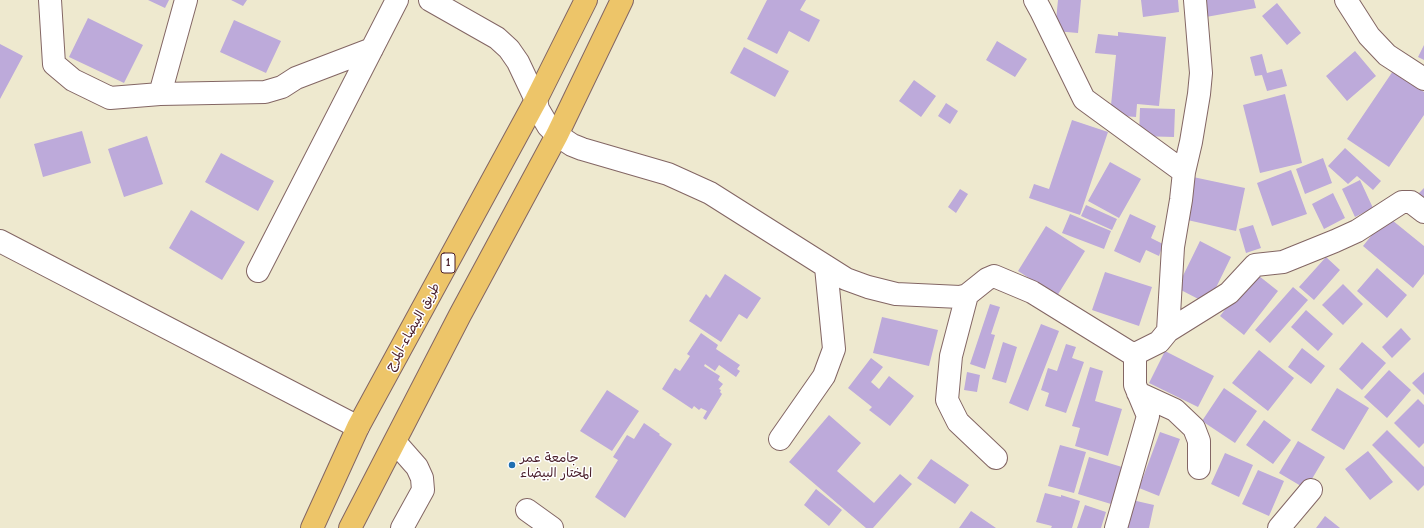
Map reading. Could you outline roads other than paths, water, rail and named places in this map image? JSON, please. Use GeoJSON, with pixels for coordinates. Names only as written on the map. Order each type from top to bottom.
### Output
{"type":"FeatureCollection","features":[{"type":"Feature","properties":{"kind":"highway","name":"طريق البيضاء-المرج"},"geometry":{"type":"LineString","coordinates":[[312,528],[358,427],[536,100],[586,0]]}},
{"type":"Feature","properties":{"kind":"highway"},"geometry":{"type":"LineString","coordinates":[[350,528],[460,315],[557,135],[622,0]]}},
{"type":"Feature","properties":{"kind":"street"},"geometry":{"type":"LineString","coordinates":[[50,0],[54,64],[73,80],[110,98],[160,94],[265,92],[282,86],[296,78],[372,49]]}},
{"type":"Feature","properties":{"kind":"street"},"geometry":{"type":"LineString","coordinates":[[160,94],[186,0]]}},
{"type":"Feature","properties":{"kind":"street"},"geometry":{"type":"LineString","coordinates":[[258,272],[397,0]]}},
{"type":"Feature","properties":{"kind":"street"},"geometry":{"type":"LineString","coordinates":[[430,0],[497,38],[509,49],[518,62],[536,100],[538,109],[548,126],[557,135],[572,145],[668,174],[710,194],[846,279],[868,287],[896,294],[960,297],[967,295],[987,279],[994,276],[1032,292],[1129,352],[1135,354],[1159,342],[1168,331],[1229,293],[1255,265],[1283,262],[1335,241],[1356,231],[1402,202],[1410,202],[1424,212]]}},
{"type":"Feature","properties":{"kind":"street"},"geometry":{"type":"LineString","coordinates":[[1034,0],[1084,99],[1184,172]]}},
{"type":"Feature","properties":{"kind":"street"},"geometry":{"type":"LineString","coordinates":[[1168,331],[1173,248],[1184,172],[1191,142],[1199,94],[1201,73],[1195,0]]}},
{"type":"Feature","properties":{"kind":"street"},"geometry":{"type":"LineString","coordinates":[[1346,0],[1369,36],[1387,55],[1424,79]]}},
{"type":"Feature","properties":{"kind":"street"},"geometry":{"type":"LineString","coordinates":[[0,241],[358,427]]}},
{"type":"Feature","properties":{"kind":"street"},"geometry":{"type":"LineString","coordinates":[[780,439],[824,376],[834,349],[826,267]]}},
{"type":"Feature","properties":{"kind":"street"},"geometry":{"type":"LineString","coordinates":[[967,295],[951,356],[947,400],[958,422],[996,458]]}},
{"type":"Feature","properties":{"kind":"street"},"geometry":{"type":"LineString","coordinates":[[1116,528],[1148,416],[1135,385],[1135,354]]}},
{"type":"Feature","properties":{"kind":"street"},"geometry":{"type":"LineString","coordinates":[[1138,393],[1175,410],[1194,428],[1199,441],[1199,468]]}},
{"type":"Feature","properties":{"kind":"street"},"geometry":{"type":"LineString","coordinates":[[394,442],[417,468],[422,478],[423,490],[402,528]]}},
{"type":"Feature","properties":{"kind":"street"},"geometry":{"type":"LineString","coordinates":[[1279,528],[1311,490]]}},
{"type":"Feature","properties":{"kind":"street"},"geometry":{"type":"LineString","coordinates":[[527,510],[552,528]]}},
{"type":"Feature","properties":{"kind":"place","name":"جامعة عمر المختار البيضاء"},"geometry":{"type":"Point","coordinates":[512,465]}}]}
